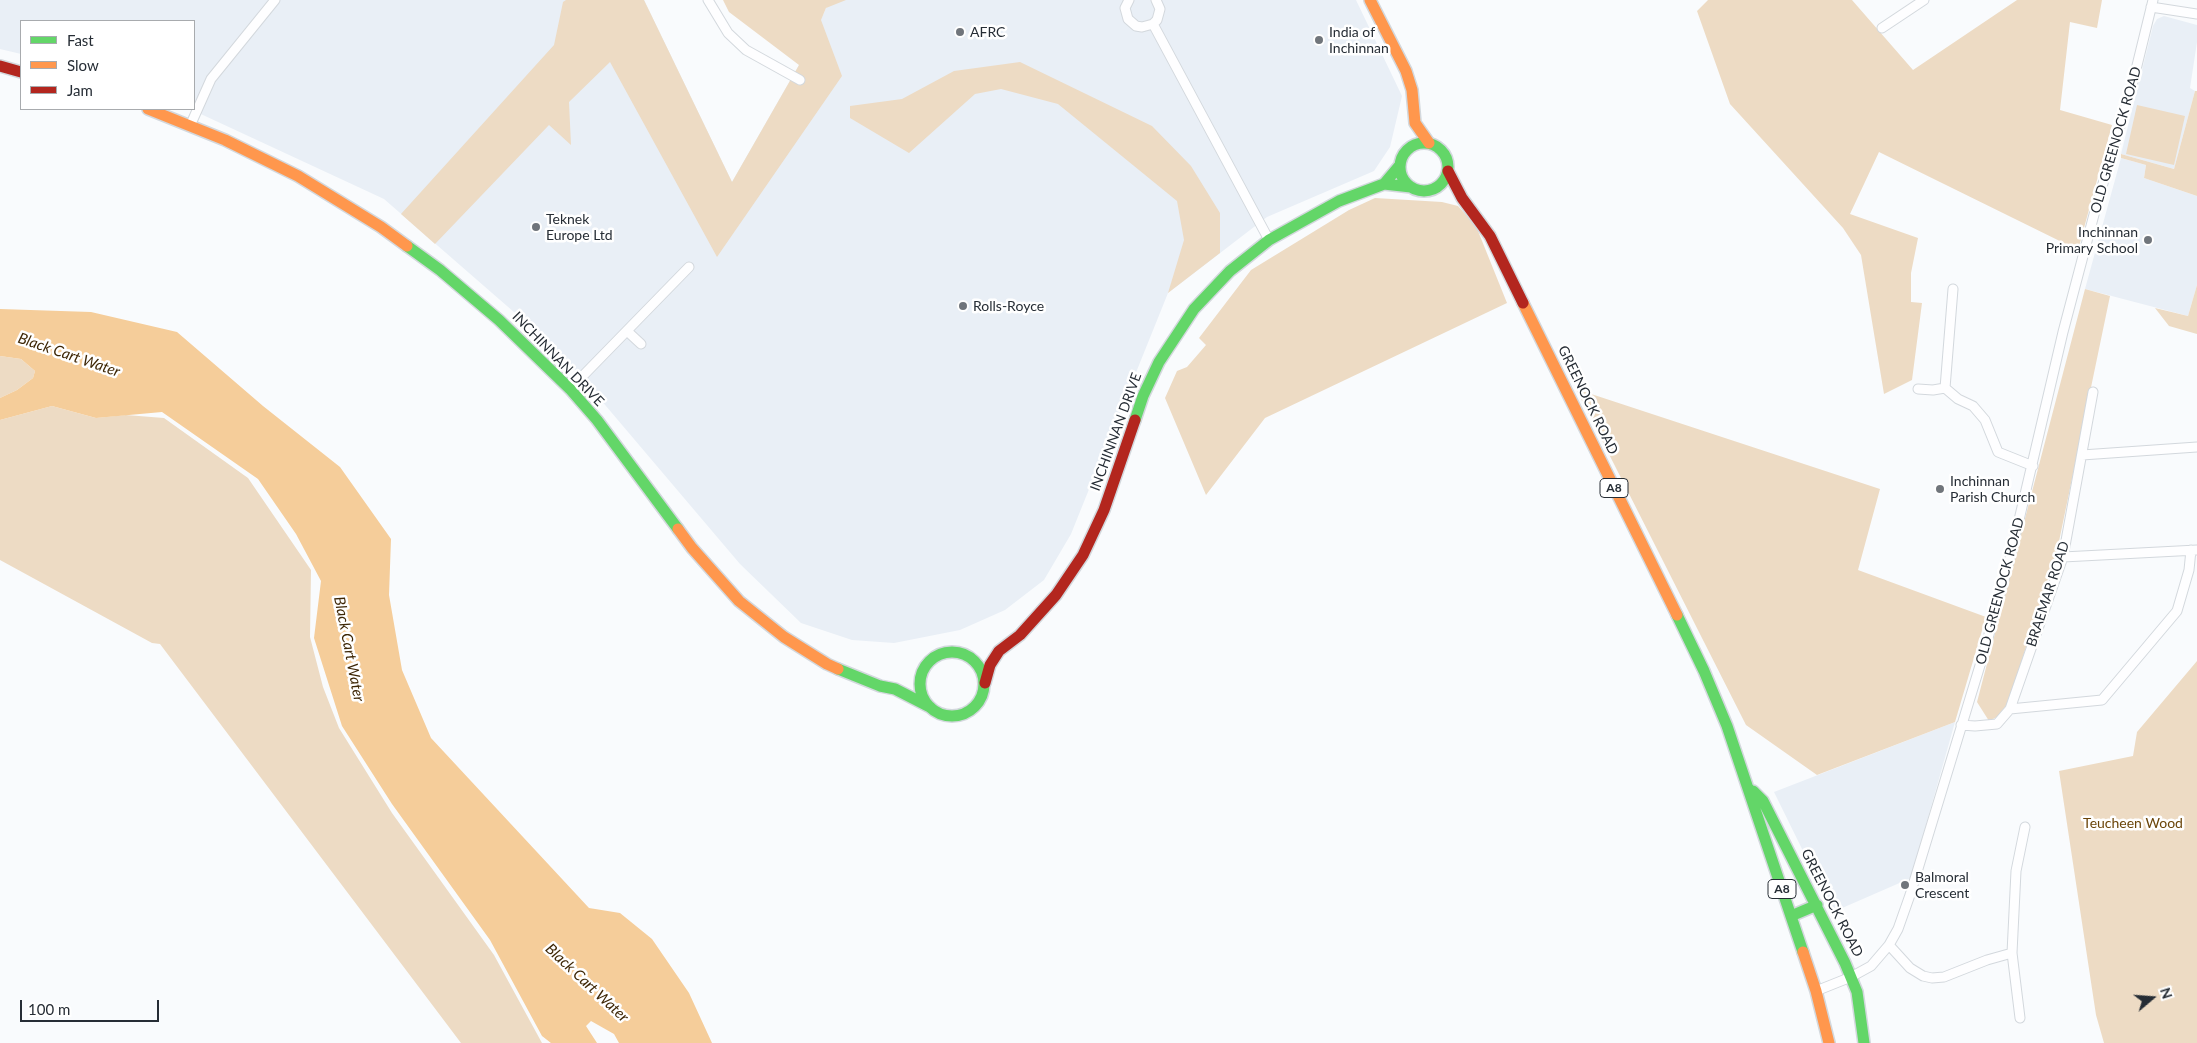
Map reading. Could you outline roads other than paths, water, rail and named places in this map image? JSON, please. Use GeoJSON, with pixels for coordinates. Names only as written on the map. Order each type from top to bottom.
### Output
{"type":"FeatureCollection","features":[{"type":"Feature","properties":{"kind":"street"},"geometry":{"type":"LineString","coordinates":[[190,126],[211,79],[275,0]]}},
{"type":"Feature","properties":{"kind":"street"},"geometry":{"type":"LineString","coordinates":[[708,0],[728,34],[746,50],[800,80]]}},
{"type":"Feature","properties":{"kind":"street"},"geometry":{"type":"LineString","coordinates":[[1129,0],[1126,14],[1132,23],[1142,28],[1153,24],[1159,15],[1160,1]]}},
{"type":"Feature","properties":{"kind":"street","name":"A8"},"geometry":{"type":"LineString","coordinates":[[1370,0],[1406,71],[1412,90],[1415,123],[1407,150],[1400,165]]}},
{"type":"Feature","properties":{"kind":"street"},"geometry":{"type":"LineString","coordinates":[[1882,28],[1920,1]]}},
{"type":"Feature","properties":{"kind":"street"},"geometry":{"type":"LineString","coordinates":[[2152,3],[2197,14]]}},
{"type":"Feature","properties":{"kind":"street","name":"OLD GREENOCK ROAD"},"geometry":{"type":"LineString","coordinates":[[1816,991],[1851,977],[1871,966],[1889,945],[1898,929],[1910,895],[1985,649],[2033,466],[2063,332],[2096,207],[2132,86],[2152,3]]}},
{"type":"Feature","properties":{"kind":"street"},"geometry":{"type":"LineString","coordinates":[[1153,24],[1269,240]]}},
{"type":"Feature","properties":{"kind":"street"},"geometry":{"type":"LineString","coordinates":[[0,66],[20,72]]}},
{"type":"Feature","properties":{"kind":"street","name":"INCHINNAN DRIVE"},"geometry":{"type":"LineString","coordinates":[[150,110],[272,163],[318,188],[381,227],[470,294],[570,389],[597,420],[692,548],[739,601],[784,637],[827,664],[880,686],[895,689],[930,707]]}},
{"type":"Feature","properties":{"kind":"street","name":"A8"},"geometry":{"type":"LineString","coordinates":[[1415,123],[1429,143],[1444,153],[1447,159],[1448,171]]}},
{"type":"Feature","properties":{"kind":"street"},"geometry":{"type":"LineString","coordinates":[[1407,150],[1419,143],[1429,143]]}},
{"type":"Feature","properties":{"kind":"street"},"geometry":{"type":"LineString","coordinates":[[1400,165],[1403,178],[1411,187],[1425,191],[1435,188],[1442,183],[1448,171]]}},
{"type":"Feature","properties":{"kind":"street","name":"INCHINNAN DRIVE"},"geometry":{"type":"LineString","coordinates":[[1384,184],[1400,165]]}},
{"type":"Feature","properties":{"kind":"street","name":"GREENOCK ROAD"},"geometry":{"type":"LineString","coordinates":[[1448,171],[1462,198],[1494,243],[1700,662],[1727,726],[1748,786],[1816,991],[1829,1043]]}},
{"type":"Feature","properties":{"kind":"street","name":"INCHINNAN DRIVE"},"geometry":{"type":"LineString","coordinates":[[984,683],[990,665],[999,651],[1020,635],[1056,595],[1083,555],[1104,510],[1143,396],[1159,362],[1194,309],[1230,270],[1269,240],[1339,201],[1384,184],[1411,187]]}},
{"type":"Feature","properties":{"kind":"street"},"geometry":{"type":"LineString","coordinates":[[1435,188],[1462,198]]}},
{"type":"Feature","properties":{"kind":"street"},"geometry":{"type":"LineString","coordinates":[[570,389],[690,266]]}},
{"type":"Feature","properties":{"kind":"street"},"geometry":{"type":"LineString","coordinates":[[1945,388],[1953,289]]}},
{"type":"Feature","properties":{"kind":"street"},"geometry":{"type":"LineString","coordinates":[[627,331],[641,344]]}},
{"type":"Feature","properties":{"kind":"street"},"geometry":{"type":"LineString","coordinates":[[1918,389],[1933,390],[1945,388],[1958,399],[1973,406],[1980,412],[1998,452],[2033,466]]}},
{"type":"Feature","properties":{"kind":"street","name":"BRAEMAR ROAD"},"geometry":{"type":"LineString","coordinates":[[2010,709],[2063,557],[2094,392]]}},
{"type":"Feature","properties":{"kind":"street"},"geometry":{"type":"LineString","coordinates":[[2082,455],[2197,447]]}},
{"type":"Feature","properties":{"kind":"street"},"geometry":{"type":"LineString","coordinates":[[1961,725],[1997,724],[2010,709],[2102,700],[2177,610],[2194,550],[2063,557]]}},
{"type":"Feature","properties":{"kind":"street","name":"INCHINNAN DRIVE"},"geometry":{"type":"LineString","coordinates":[[969,657],[999,651]]}},
{"type":"Feature","properties":{"kind":"street"},"geometry":{"type":"LineString","coordinates":[[953,653],[969,657],[977,664],[982,673],[984,683],[983,694],[978,704],[965,714],[949,716],[939,713],[930,707],[924,698],[921,688],[921,676],[929,662],[938,656],[953,653]]}},
{"type":"Feature","properties":{"kind":"street"},"geometry":{"type":"LineString","coordinates":[[895,689],[921,676]]}},
{"type":"Feature","properties":{"kind":"street","name":"GREENOCK ROAD"},"geometry":{"type":"LineString","coordinates":[[1748,786],[1763,801],[1815,901],[1851,977],[1857,992],[1864,1043]]}},
{"type":"Feature","properties":{"kind":"street"},"geometry":{"type":"LineString","coordinates":[[2020,1018],[2012,953],[2016,871],[2025,827]]}},
{"type":"Feature","properties":{"kind":"street"},"geometry":{"type":"LineString","coordinates":[[1791,916],[1815,901]]}},
{"type":"Feature","properties":{"kind":"street"},"geometry":{"type":"LineString","coordinates":[[1889,945],[1910,968],[1923,976],[1932,978],[1944,977],[2012,953]]}},
{"type":"Feature","properties":{"kind":"water","name":"Black Cart Water"},"geometry":{"type":"Polygon","coordinates":[[[0,309],[91,312],[177,332],[263,406],[340,467],[391,539],[389,595],[402,670],[431,738],[589,908],[620,913],[652,939],[689,993],[712,1043],[619,1043],[614,1034],[591,1021],[586,1026],[597,1043],[551,1043],[542,1036],[490,940],[392,804],[342,726],[314,638],[321,581],[296,534],[258,479],[162,412],[96,418],[52,406],[0,420],[0,398],[17,390],[33,378],[35,371],[21,359],[0,356],[0,309]]]}},
{"type":"Feature","properties":{"kind":"place","name":"AFRC"},"geometry":{"type":"Point","coordinates":[960,32]}},
{"type":"Feature","properties":{"kind":"place","name":"India of Inchinnan"},"geometry":{"type":"Point","coordinates":[1319,40]}},
{"type":"Feature","properties":{"kind":"place","name":"Teknek Europe Ltd"},"geometry":{"type":"Point","coordinates":[536,227]}},
{"type":"Feature","properties":{"kind":"place","name":"Inchinnan Primary School"},"geometry":{"type":"Point","coordinates":[2148,240]}},
{"type":"Feature","properties":{"kind":"place","name":"Rolls-Royce"},"geometry":{"type":"Point","coordinates":[963,306]}},
{"type":"Feature","properties":{"kind":"place","name":"Inchinnan Parish Church"},"geometry":{"type":"Point","coordinates":[1940,489]}},
{"type":"Feature","properties":{"kind":"place","name":"Balmoral Crescent"},"geometry":{"type":"Point","coordinates":[1905,885]}},
{"type":"Feature","properties":{"kind":"park label","name":"Teucheen Wood"},"geometry":{"type":"Point","coordinates":[2133,823]}}]}
